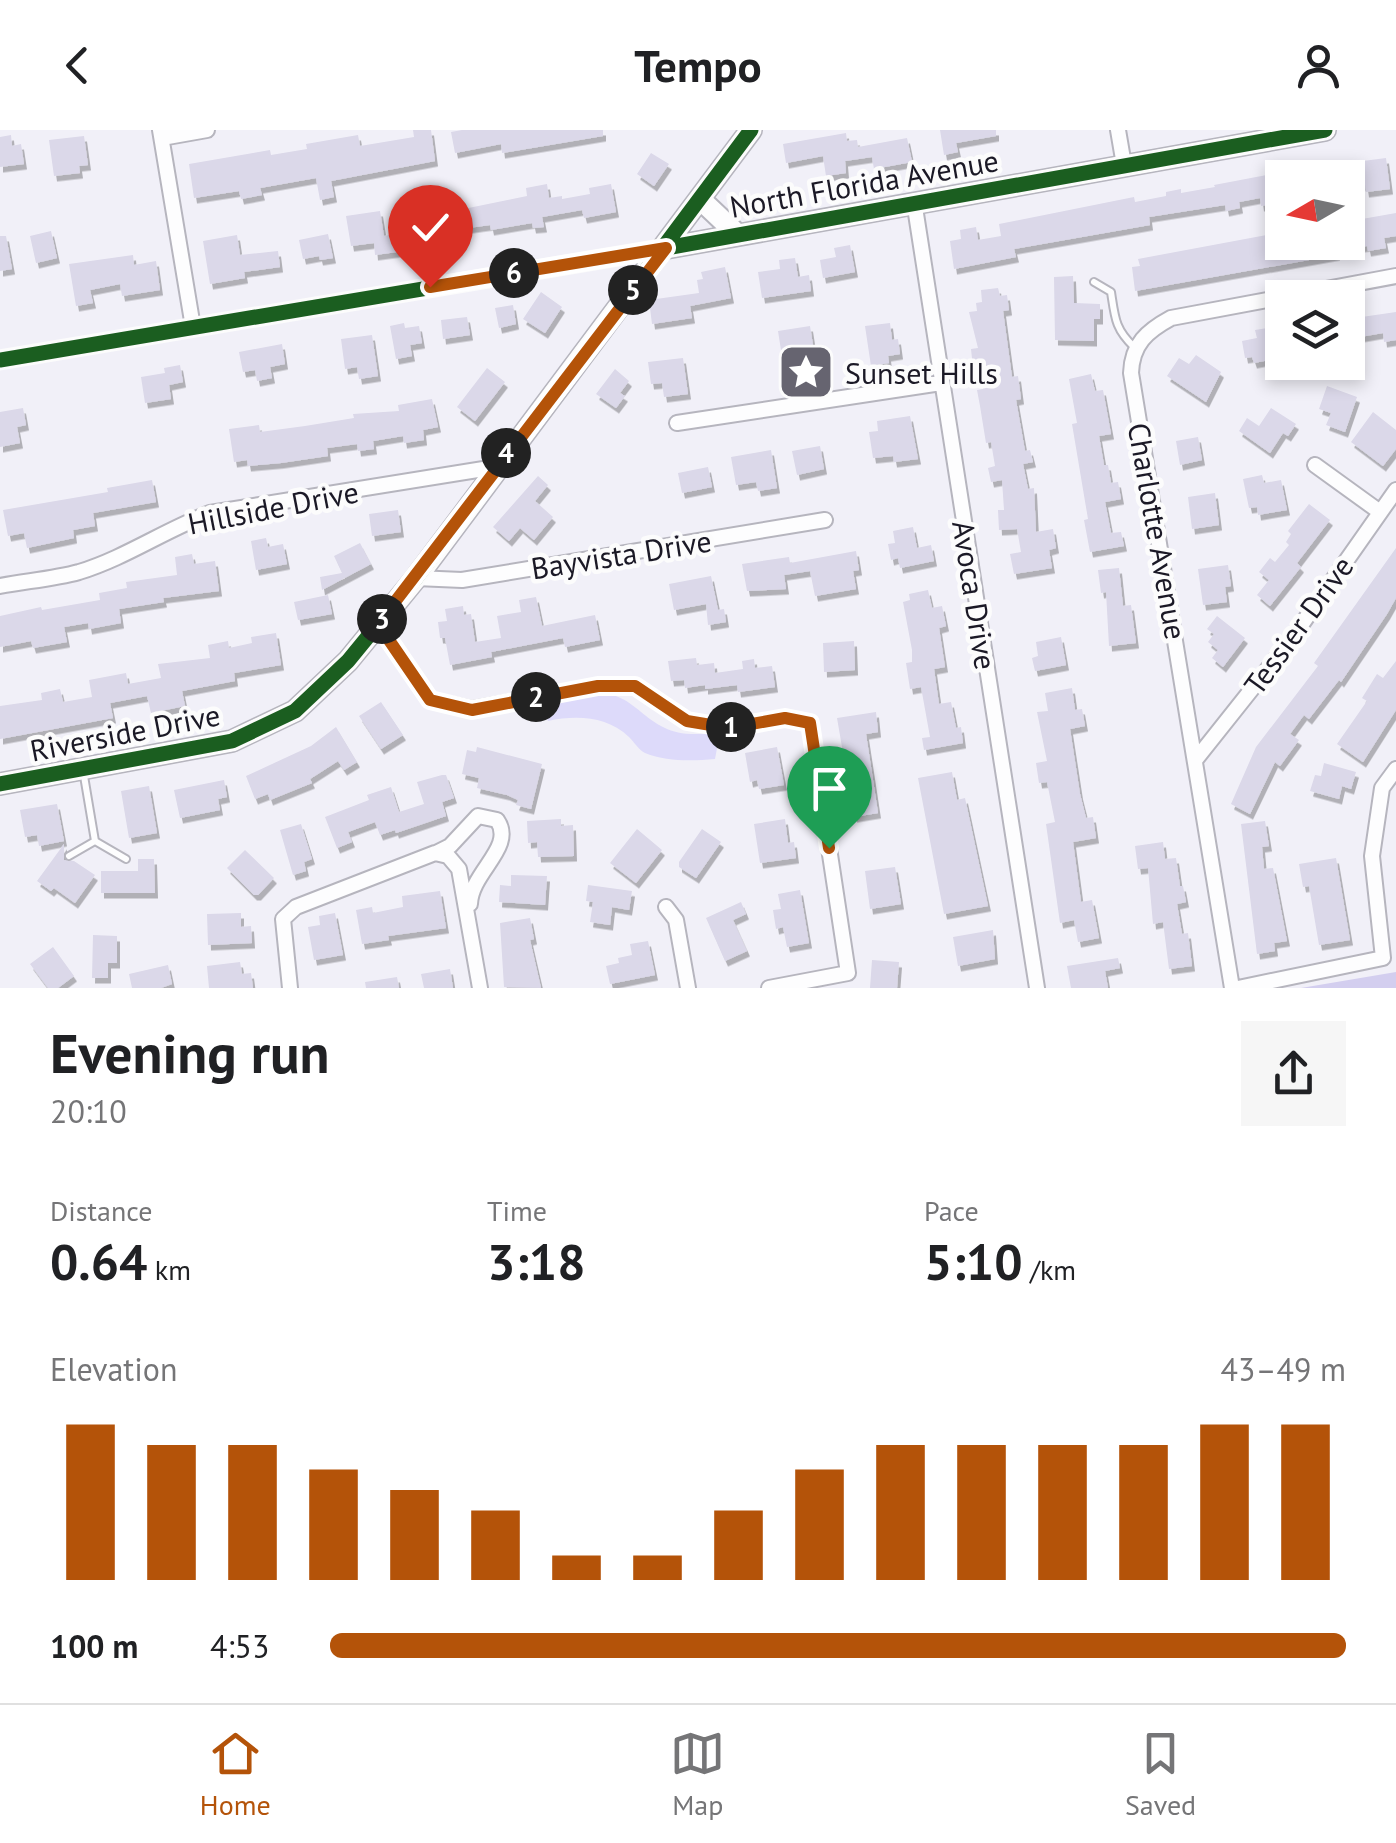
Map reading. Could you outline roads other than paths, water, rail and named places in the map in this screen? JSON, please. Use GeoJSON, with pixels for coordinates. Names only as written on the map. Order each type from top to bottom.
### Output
{"type":"FeatureCollection","features":[{"type":"Feature","properties":{"kind":"street"},"geometry":{"type":"LineString","coordinates":[[193,327],[161,134],[207,130]]}},
{"type":"Feature","properties":{"kind":"street","name":"Riverside Drive"},"geometry":{"type":"LineString","coordinates":[[0,784],[199,748],[260,730],[296,710],[348,661],[416,578],[751,130]]}},
{"type":"Feature","properties":{"kind":"street"},"geometry":{"type":"LineString","coordinates":[[1118,130],[1124,165]]}},
{"type":"Feature","properties":{"kind":"street","name":"North Florida Avenue"},"geometry":{"type":"LineString","coordinates":[[0,360],[666,248],[1324,130]]}},
{"type":"Feature","properties":{"kind":"street"},"geometry":{"type":"LineString","coordinates":[[700,200],[737,234]]}},
{"type":"Feature","properties":{"kind":"street","name":"Avoca Drive"},"geometry":{"type":"LineString","coordinates":[[914,202],[1037,988]]}},
{"type":"Feature","properties":{"kind":"street"},"geometry":{"type":"LineString","coordinates":[[1135,348],[1150,330],[1171,318],[1396,276]]}},
{"type":"Feature","properties":{"kind":"street","name":"Charlotte Avenue"},"geometry":{"type":"LineString","coordinates":[[1135,348],[1131,372],[1235,988]]}},
{"type":"Feature","properties":{"kind":"street"},"geometry":{"type":"LineString","coordinates":[[677,423],[941,383]]}},
{"type":"Feature","properties":{"kind":"street"},"geometry":{"type":"LineString","coordinates":[[1315,465],[1380,512]]}},
{"type":"Feature","properties":{"kind":"street","name":"Hillside Drive"},"geometry":{"type":"LineString","coordinates":[[0,586],[78,572],[210,514],[496,467]]}},
{"type":"Feature","properties":{"kind":"street","name":"Tessier Drive"},"geometry":{"type":"LineString","coordinates":[[1196,758],[1290,641],[1396,490]]}},
{"type":"Feature","properties":{"kind":"street","name":"Bayvista Drive"},"geometry":{"type":"LineString","coordinates":[[416,578],[462,580],[825,520]]}},
{"type":"Feature","properties":{"kind":"street"},"geometry":{"type":"LineString","coordinates":[[378,624],[430,700],[472,710],[598,686],[635,686],[687,721],[729,728],[785,718],[810,723],[848,974],[769,988]]}},
{"type":"Feature","properties":{"kind":"street"},"geometry":{"type":"LineString","coordinates":[[1235,988],[1383,958],[1372,856],[1382,788],[1396,769]]}},
{"type":"Feature","properties":{"kind":"street"},"geometry":{"type":"LineString","coordinates":[[290,988],[283,919],[296,907],[450,846],[478,816],[491,816],[502,827],[501,844],[477,877],[470,894],[470,926]]}},
{"type":"Feature","properties":{"kind":"street"},"geometry":{"type":"LineString","coordinates":[[435,853],[448,856],[458,869],[480,988]]}},
{"type":"Feature","properties":{"kind":"street"},"geometry":{"type":"LineString","coordinates":[[666,908],[676,920],[688,988]]}},
{"type":"Feature","properties":{"kind":"lane"},"geometry":{"type":"LineString","coordinates":[[1094,282],[1111,292],[1118,332],[1135,348]]}},
{"type":"Feature","properties":{"kind":"lane"},"geometry":{"type":"LineString","coordinates":[[83,769],[95,841]]}},
{"type":"Feature","properties":{"kind":"lane"},"geometry":{"type":"LineString","coordinates":[[69,856],[95,841]]}},
{"type":"Feature","properties":{"kind":"lane"},"geometry":{"type":"LineString","coordinates":[[95,841],[126,859]]}},
{"type":"Feature","properties":{"kind":"place","name":"Sunset Hills"},"geometry":{"type":"Point","coordinates":[806,372]}}]}
